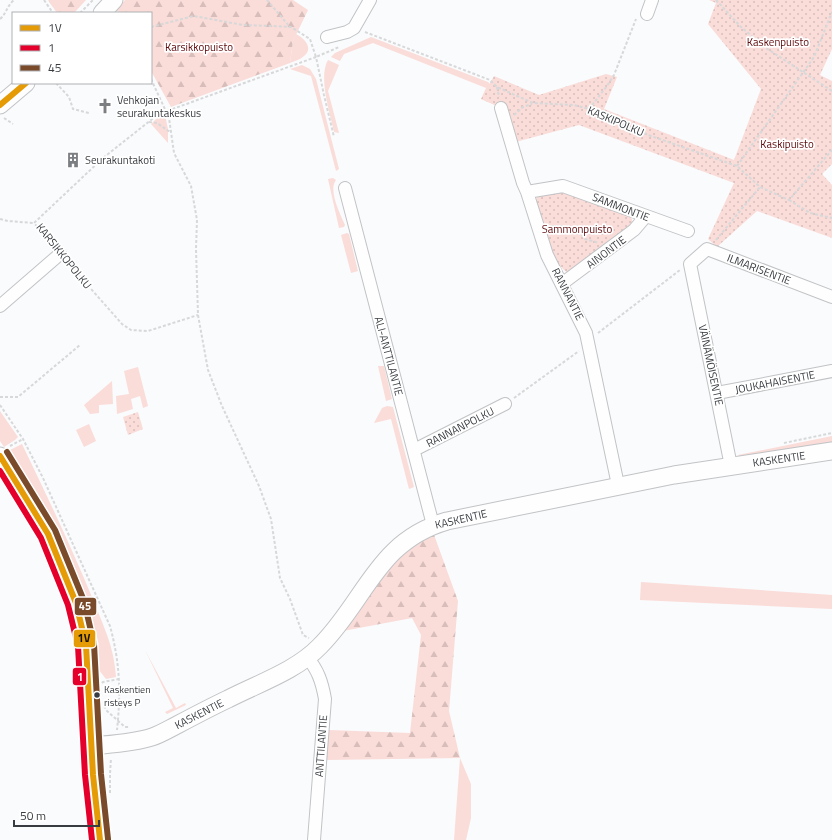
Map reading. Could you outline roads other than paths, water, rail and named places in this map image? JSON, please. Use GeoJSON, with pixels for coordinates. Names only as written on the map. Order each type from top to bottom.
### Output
{"type":"FeatureCollection","features":[{"type":"Feature","properties":{"kind":"street"},"geometry":{"type":"LineString","coordinates":[[103,12],[114,0]]}},
{"type":"Feature","properties":{"kind":"street"},"geometry":{"type":"LineString","coordinates":[[326,37],[347,32],[354,28],[370,0]]}},
{"type":"Feature","properties":{"kind":"street"},"geometry":{"type":"LineString","coordinates":[[643,13],[652,0]]}},
{"type":"Feature","properties":{"kind":"street"},"geometry":{"type":"LineString","coordinates":[[0,106],[25,84]]}},
{"type":"Feature","properties":{"kind":"street","name":"RANNANTIE"},"geometry":{"type":"LineString","coordinates":[[501,108],[523,183],[547,255],[563,283],[588,338],[618,485]]}},
{"type":"Feature","properties":{"kind":"street","name":"SAMMONTIE"},"geometry":{"type":"LineString","coordinates":[[527,192],[564,186],[688,231]]}},
{"type":"Feature","properties":{"kind":"street","name":"ALI-ANTTILANTIE"},"geometry":{"type":"LineString","coordinates":[[345,188],[433,525]]}},
{"type":"Feature","properties":{"kind":"street","name":"AINONTIE"},"geometry":{"type":"LineString","coordinates":[[563,283],[634,230],[646,216]]}},
{"type":"Feature","properties":{"kind":"street","name":"ILMARISENTIE"},"geometry":{"type":"LineString","coordinates":[[690,264],[707,249],[832,297]]}},
{"type":"Feature","properties":{"kind":"street"},"geometry":{"type":"LineString","coordinates":[[0,306],[60,254]]}},
{"type":"Feature","properties":{"kind":"street","name":"VÄINÄMÖISENTIE"},"geometry":{"type":"LineString","coordinates":[[690,264],[731,466]]}},
{"type":"Feature","properties":{"kind":"street","name":"JOUKAHAISENTIE"},"geometry":{"type":"LineString","coordinates":[[717,393],[832,371]]}},
{"type":"Feature","properties":{"kind":"street","name":"RANNANPOLKU"},"geometry":{"type":"LineString","coordinates":[[414,450],[505,404]]}},
{"type":"Feature","properties":{"kind":"street","name":"KASKENTIE"},"geometry":{"type":"LineString","coordinates":[[92,746],[127,742],[154,736],[292,667],[313,652],[346,616],[370,579],[391,553],[412,536],[433,525],[618,485],[832,451]]}},
{"type":"Feature","properties":{"kind":"street"},"geometry":{"type":"LineString","coordinates":[[2,456],[48,534],[76,603],[86,645],[93,775],[100,840]]}},
{"type":"Feature","properties":{"kind":"street","name":"ANTTILANTIE"},"geometry":{"type":"LineString","coordinates":[[313,652],[314,665],[322,681],[325,699],[314,840]]}},
{"type":"Feature","properties":{"kind":"place","name":"Vehkojan seurakuntakeskus"},"geometry":{"type":"Point","coordinates":[105,106]}},
{"type":"Feature","properties":{"kind":"place","name":"Seurakuntakoti"},"geometry":{"type":"Point","coordinates":[73,160]}},
{"type":"Feature","properties":{"kind":"place","name":"Kaskentien risteys P"},"geometry":{"type":"Point","coordinates":[97,695]}},
{"type":"Feature","properties":{"kind":"park label","name":"Kaskenpuisto"},"geometry":{"type":"Point","coordinates":[778,42]}},
{"type":"Feature","properties":{"kind":"park label","name":"Karsikkopuisto"},"geometry":{"type":"Point","coordinates":[199,47]}},
{"type":"Feature","properties":{"kind":"park label","name":"Kaskipuisto"},"geometry":{"type":"Point","coordinates":[787,144]}},
{"type":"Feature","properties":{"kind":"park label","name":"Sammonpuisto"},"geometry":{"type":"Point","coordinates":[577,229]}}]}
